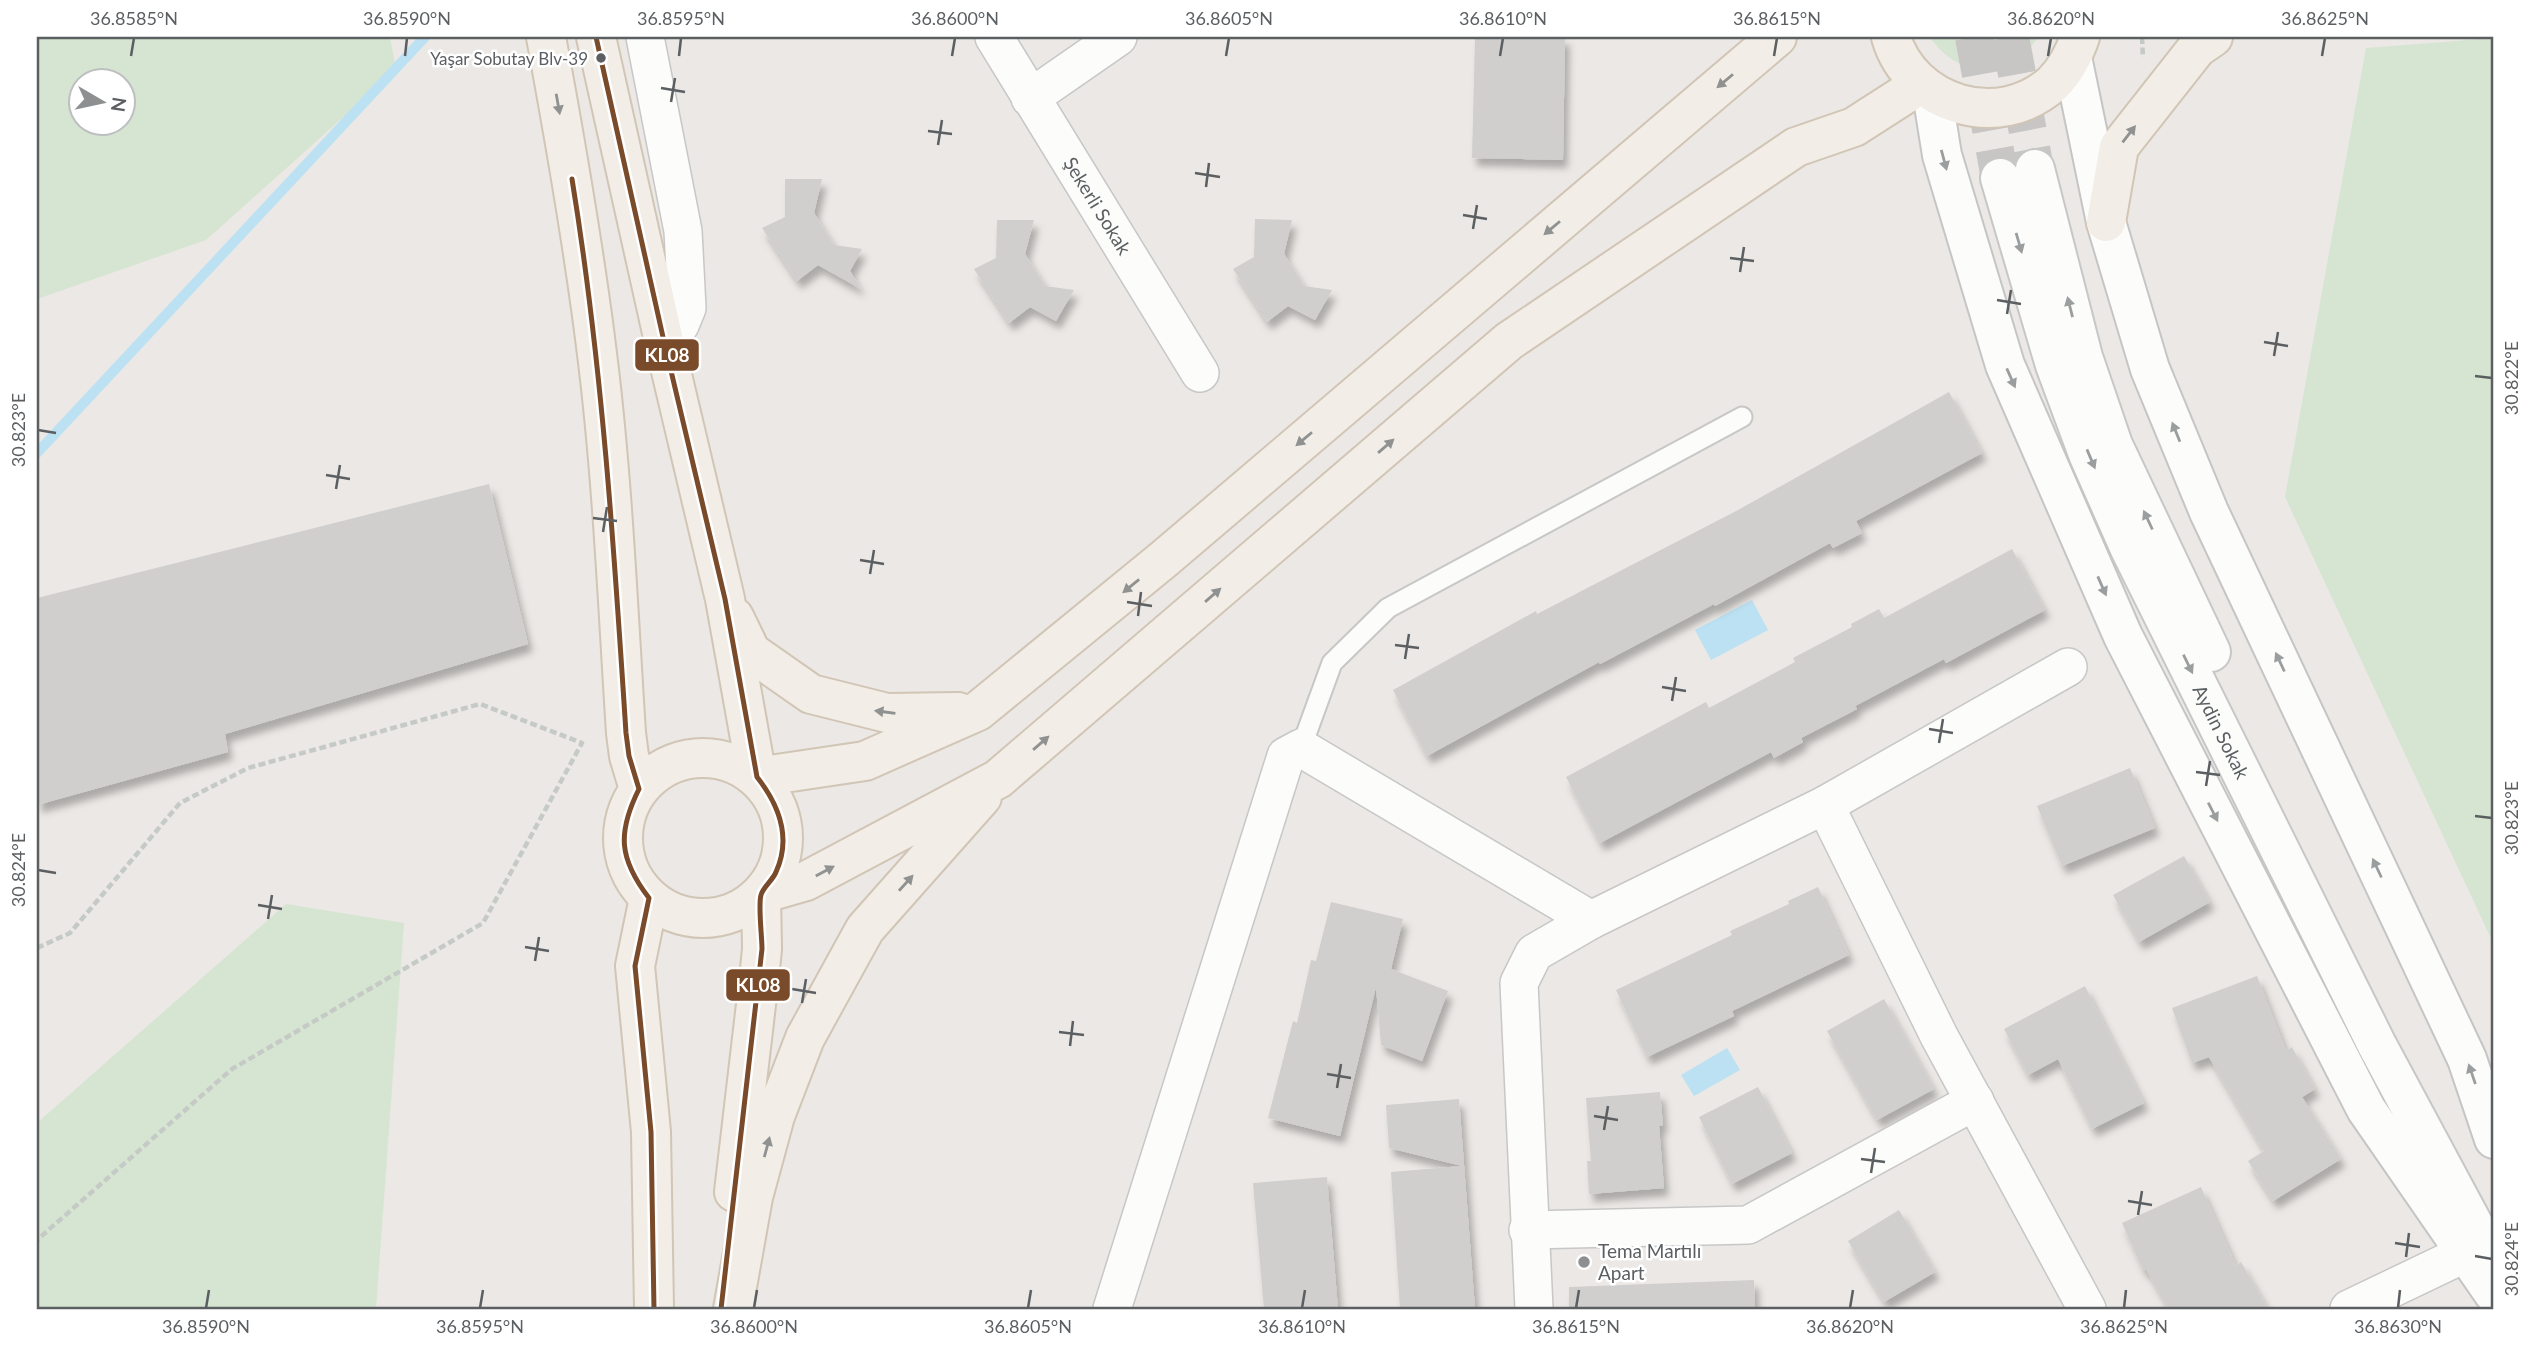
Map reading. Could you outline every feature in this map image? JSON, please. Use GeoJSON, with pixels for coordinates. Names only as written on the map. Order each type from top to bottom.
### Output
{"type":"FeatureCollection","features":[{"type":"Feature","properties":{"kind":"main road"},"geometry":{"type":"LineString","coordinates":[[546,37],[579,218],[598,364],[611,501],[626,733],[629,756],[639,789]]}},
{"type":"Feature","properties":{"kind":"main road"},"geometry":{"type":"LineString","coordinates":[[596,37],[725,599],[757,777]]}},
{"type":"Feature","properties":{"kind":"main road"},"geometry":{"type":"LineString","coordinates":[[757,777],[865,761],[978,711],[1164,559],[1777,37]]}},
{"type":"Feature","properties":{"kind":"main road"},"geometry":{"type":"LineString","coordinates":[[1891,37],[1907,70],[1927,88],[1962,106],[1972,107],[1994,108],[2025,100],[2053,83],[2076,47]]}},
{"type":"Feature","properties":{"kind":"main road"},"geometry":{"type":"LineString","coordinates":[[2106,222],[2119,148],[2197,48],[2213,37]]}},
{"type":"Feature","properties":{"kind":"main road"},"geometry":{"type":"LineString","coordinates":[[2076,47],[2106,222],[2150,369],[2209,512],[2467,1059],[2494,1139]]}},
{"type":"Feature","properties":{"kind":"main road"},"geometry":{"type":"LineString","coordinates":[[733,1309],[753,1197],[771,1129],[805,1038],[864,929],[998,779],[1509,341],[1796,147],[1854,127],[1927,88]]}},
{"type":"Feature","properties":{"kind":"main road"},"geometry":{"type":"LineString","coordinates":[[1927,88],[1942,155],[2005,365],[2123,636],[2366,1109],[2485,1254],[2494,1294]]}},
{"type":"Feature","properties":{"kind":"main road","name":"Aydin Sokak"},"geometry":{"type":"LineString","coordinates":[[2018,174],[2055,365],[2088,454],[2130,549],[2377,1045],[2485,1254]]}},
{"type":"Feature","properties":{"kind":"main road"},"geometry":{"type":"LineString","coordinates":[[725,599],[751,652],[811,694],[887,713],[978,711]]}},
{"type":"Feature","properties":{"kind":"main road"},"geometry":{"type":"LineString","coordinates":[[708,757],[734,763],[757,777],[773,797],[782,822],[783,848],[776,873],[761,894],[741,909],[718,917],[694,918],[670,912],[649,898],[634,880],[625,858],[622,834],[627,810],[639,789],[658,771],[682,760],[708,757]]}},
{"type":"Feature","properties":{"kind":"main road"},"geometry":{"type":"LineString","coordinates":[[761,894],[806,881],[998,779]]}},
{"type":"Feature","properties":{"kind":"main road"},"geometry":{"type":"LineString","coordinates":[[720,1309],[762,949],[761,894]]}},
{"type":"Feature","properties":{"kind":"main road"},"geometry":{"type":"LineString","coordinates":[[649,898],[635,966],[651,1132],[654,1309]]}},
{"type":"Feature","properties":{"kind":"street"},"geometry":{"type":"LineString","coordinates":[[645,37],[683,231],[687,308],[680,325],[663,337]]}},
{"type":"Feature","properties":{"kind":"street","name":"Şekerli Sokak"},"geometry":{"type":"LineString","coordinates":[[994,37],[1200,373]]}},
{"type":"Feature","properties":{"kind":"street"},"geometry":{"type":"LineString","coordinates":[[1030,98],[1118,37]]}},
{"type":"Feature","properties":{"kind":"street"},"geometry":{"type":"LineString","coordinates":[[1534,1309],[1528,1230],[1519,983],[1534,953],[1591,920],[1825,805],[2068,667]]}},
{"type":"Feature","properties":{"kind":"street"},"geometry":{"type":"LineString","coordinates":[[1112,1309],[1286,756],[1301,748],[1591,920]]}},
{"type":"Feature","properties":{"kind":"street"},"geometry":{"type":"LineString","coordinates":[[1825,805],[1939,1036],[2087,1309]]}},
{"type":"Feature","properties":{"kind":"street"},"geometry":{"type":"LineString","coordinates":[[1528,1230],[1748,1225],[1975,1101]]}},
{"type":"Feature","properties":{"kind":"street"},"geometry":{"type":"LineString","coordinates":[[2350,1309],[2485,1254]]}},
{"type":"Feature","properties":{"kind":"lane"},"geometry":{"type":"LineString","coordinates":[[1301,748],[1332,663],[1388,608],[1742,417]]}},
{"type":"Feature","properties":{"kind":"path"},"geometry":{"type":"LineString","coordinates":[[37,948],[70,933],[180,803],[248,768],[480,704],[582,743],[483,923],[232,1069],[37,1240]]}},
{"type":"Feature","properties":{"kind":"green space"},"geometry":{"type":"Polygon","coordinates":[[[37,37],[390,37],[396,70],[206,240],[37,299],[37,37]]]}},
{"type":"Feature","properties":{"kind":"green space"},"geometry":{"type":"Polygon","coordinates":[[[1930,37],[2038,37],[2026,52],[2013,62],[1984,70],[1955,61],[1930,37]]]}},
{"type":"Feature","properties":{"kind":"green space"},"geometry":{"type":"Polygon","coordinates":[[[2494,38],[2494,945],[2285,497],[2366,48],[2494,38]]]}},
{"type":"Feature","properties":{"kind":"green space"},"geometry":{"type":"Polygon","coordinates":[[[286,904],[404,923],[376,1309],[37,1309],[37,1123],[286,904]]]}},
{"type":"Feature","properties":{"kind":"water"},"geometry":{"type":"Polygon","coordinates":[[[1752,600],[1768,630],[1711,660],[1695,630],[1752,600]]]}},
{"type":"Feature","properties":{"kind":"water"},"geometry":{"type":"Polygon","coordinates":[[[1727,1048],[1740,1070],[1694,1096],[1681,1075],[1727,1048]]]}},
{"type":"Feature","properties":{"kind":"building"},"geometry":{"type":"Polygon","coordinates":[[[1475,37],[1565,37],[1563,160],[1472,158],[1475,37]]]}},
{"type":"Feature","properties":{"kind":"building"},"geometry":{"type":"Polygon","coordinates":[[[785,179],[822,179],[814,213],[834,245],[862,249],[850,271],[861,289],[818,265],[797,281],[762,228],[785,217],[785,179]]]}},
{"type":"Feature","properties":{"kind":"building"},"geometry":{"type":"Polygon","coordinates":[[[1255,219],[1292,220],[1284,254],[1304,286],[1332,290],[1315,320],[1288,306],[1267,322],[1233,269],[1254,257],[1255,219]]]}},
{"type":"Feature","properties":{"kind":"building"},"geometry":{"type":"Polygon","coordinates":[[[997,220],[1034,220],[1025,254],[1045,286],[1074,290],[1056,321],[1030,307],[1009,323],[974,269],[996,258],[997,220]]]}},
{"type":"Feature","properties":{"kind":"building"},"geometry":{"type":"Polygon","coordinates":[[[1949,392],[1982,453],[1856,521],[1862,533],[1833,548],[1830,543],[1715,606],[1714,604],[1600,664],[1599,662],[1427,756],[1393,690],[1536,611],[1537,614],[1738,510],[1949,392]]]}},
{"type":"Feature","properties":{"kind":"building"},"geometry":{"type":"Polygon","coordinates":[[[489,484],[528,644],[225,734],[228,752],[37,805],[37,598],[489,484]]]}},
{"type":"Feature","properties":{"kind":"building"},"geometry":{"type":"Polygon","coordinates":[[[2012,549],[2045,610],[1946,663],[1944,659],[1855,706],[1857,709],[1801,738],[1803,742],[1774,758],[1771,752],[1600,843],[1566,777],[1706,702],[1709,708],[1795,662],[1793,658],[1852,627],[1851,624],[1879,609],[1884,618],[2012,549]]]}},
{"type":"Feature","properties":{"kind":"building"},"geometry":{"type":"Polygon","coordinates":[[[2130,768],[2155,828],[2062,866],[2037,806],[2130,768]]]}},
{"type":"Feature","properties":{"kind":"building"},"geometry":{"type":"Polygon","coordinates":[[[2184,856],[2210,902],[2139,942],[2113,895],[2184,856]]]}},
{"type":"Feature","properties":{"kind":"building"},"geometry":{"type":"Polygon","coordinates":[[[1818,887],[1849,955],[1732,1011],[1734,1016],[1647,1057],[1616,990],[1732,935],[1730,931],[1789,904],[1788,901],[1818,887]]]}},
{"type":"Feature","properties":{"kind":"building"},"geometry":{"type":"Polygon","coordinates":[[[1331,902],[1403,919],[1391,969],[1448,991],[1422,1061],[1381,1045],[1376,987],[1340,1136],[1268,1118],[1293,1021],[1297,1023],[1311,960],[1316,961],[1331,902]]]}},
{"type":"Feature","properties":{"kind":"building"},"geometry":{"type":"Polygon","coordinates":[[[2257,976],[2286,1051],[2292,1047],[2315,1089],[2302,1097],[2341,1159],[2273,1201],[2248,1161],[2264,1151],[2209,1057],[2192,1063],[2172,1008],[2257,976]]]}},
{"type":"Feature","properties":{"kind":"building"},"geometry":{"type":"Polygon","coordinates":[[[2085,986],[2144,1103],[2092,1129],[2058,1059],[2028,1075],[2004,1029],[2085,986]]]}},
{"type":"Feature","properties":{"kind":"building"},"geometry":{"type":"Polygon","coordinates":[[[1884,999],[1934,1089],[1877,1120],[1827,1031],[1884,999]]]}},
{"type":"Feature","properties":{"kind":"building"},"geometry":{"type":"Polygon","coordinates":[[[1758,1087],[1792,1153],[1732,1184],[1699,1117],[1758,1087]]]}},
{"type":"Feature","properties":{"kind":"building"},"geometry":{"type":"Polygon","coordinates":[[[1660,1092],[1663,1125],[1659,1126],[1664,1188],[1589,1194],[1587,1161],[1591,1161],[1586,1098],[1660,1092]]]}},
{"type":"Feature","properties":{"kind":"building"},"geometry":{"type":"Polygon","coordinates":[[[1459,1099],[1475,1309],[1400,1309],[1391,1172],[1462,1166],[1389,1148],[1386,1105],[1459,1099]]]}},
{"type":"Feature","properties":{"kind":"building"},"geometry":{"type":"Polygon","coordinates":[[[1327,1177],[1338,1309],[1264,1309],[1253,1183],[1327,1177]]]}},
{"type":"Feature","properties":{"kind":"building"},"geometry":{"type":"Polygon","coordinates":[[[2201,1187],[2236,1266],[2241,1262],[2268,1309],[2169,1309],[2146,1269],[2143,1270],[2122,1223],[2201,1187]]]}},
{"type":"Feature","properties":{"kind":"building"},"geometry":{"type":"Polygon","coordinates":[[[1899,1210],[1935,1272],[1884,1302],[1848,1241],[1899,1210]]]}},
{"type":"Feature","properties":{"kind":"building"},"geometry":{"type":"Polygon","coordinates":[[[1754,1280],[1755,1309],[1569,1309],[1569,1287],[1754,1280]]]}},
{"type":"Feature","properties":{"kind":"waterway"},"geometry":{"type":"LineString","coordinates":[[37,453],[425,37]]}},
{"type":"Feature","properties":{"kind":"tunnel"},"geometry":{"type":"LineString","coordinates":[[1974,37],[2000,178]]}},
{"type":"Feature","properties":{"kind":"tunnel"},"geometry":{"type":"LineString","coordinates":[[2010,37],[2035,169]]}},
{"type":"Feature","properties":{"kind":"transit line","name":"KL08"},"geometry":{"type":"LineString","coordinates":[[596,37],[725,599],[757,777],[772,799],[783,834],[781,859],[760,900],[762,949],[721,1309]]}},
{"type":"Feature","properties":{"kind":"transit line","name":"KL08"},"geometry":{"type":"LineString","coordinates":[[572,179],[599,386],[612,524],[626,733],[629,756],[639,789],[627,819],[624,845],[632,871],[649,898],[635,966],[651,1132],[654,1309]]}},
{"type":"Feature","properties":{"kind":"place","name":"Yaşar Sobutay Blv-39"},"geometry":{"type":"Point","coordinates":[601,58]}},
{"type":"Feature","properties":{"kind":"place","name":"Tema Martılı Apart"},"geometry":{"type":"Point","coordinates":[1584,1262]}}]}
